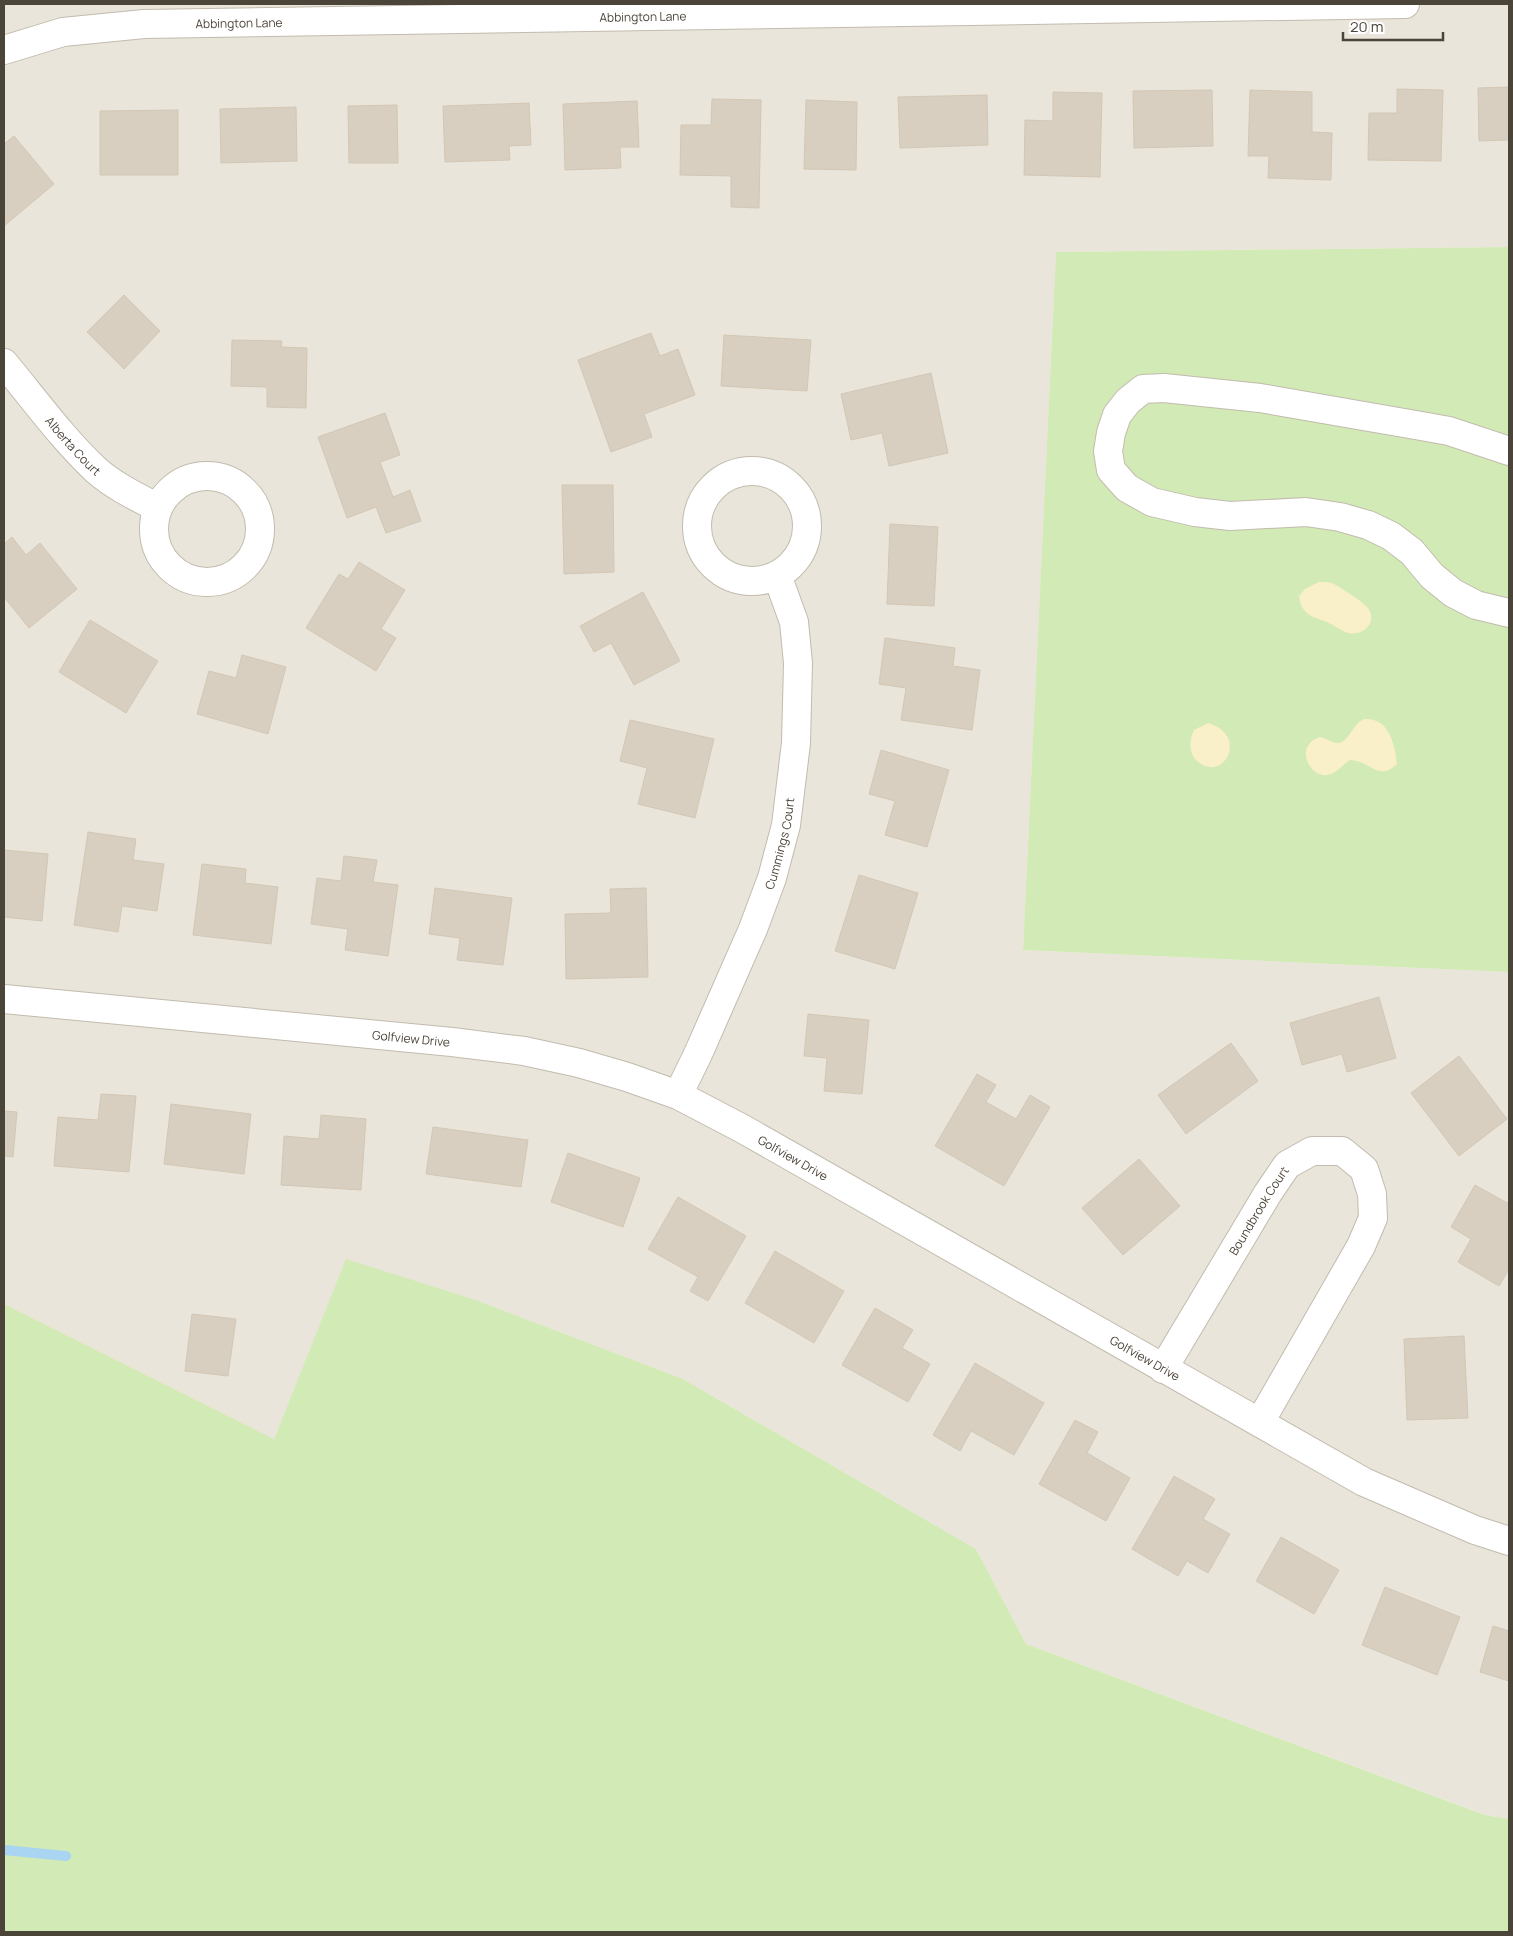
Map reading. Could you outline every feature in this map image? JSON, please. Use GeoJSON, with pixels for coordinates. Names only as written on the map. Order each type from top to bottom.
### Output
{"type":"FeatureCollection","features":[{"type":"Feature","properties":{"kind":"street","name":"Abbington Lane"},"geometry":{"type":"LineString","coordinates":[[4,50],[63,32],[144,24],[1405,4]]}},
{"type":"Feature","properties":{"kind":"street","name":"Alberta Court"},"geometry":{"type":"LineString","coordinates":[[4,363],[74,447],[98,471],[126,491],[158,508]]}},
{"type":"Feature","properties":{"kind":"street"},"geometry":{"type":"LineString","coordinates":[[1509,451],[1449,431],[1260,398],[1164,388],[1143,389],[1128,401],[1117,415],[1111,433],[1108,452],[1111,470],[1127,488],[1152,502],[1195,512],[1230,516],[1306,512],[1340,517],[1368,525],[1391,536],[1412,552],[1432,576],[1453,592],[1476,605],[1509,613]]}},
{"type":"Feature","properties":{"kind":"street"},"geometry":{"type":"LineString","coordinates":[[752,471],[769,473],[785,481],[797,494],[805,511],[807,530],[803,548],[792,564],[777,575],[759,581],[739,580],[722,573],[708,560],[700,544],[697,527],[699,510],[707,494],[719,482],[734,474],[752,471]]}},
{"type":"Feature","properties":{"kind":"street","name":"Cummings Court"},"geometry":{"type":"LineString","coordinates":[[678,1094],[698,1054],[752,929],[772,878],[786,825],[796,743],[798,663],[794,622],[777,575]]}},
{"type":"Feature","properties":{"kind":"street","name":"Golfview Drive"},"geometry":{"type":"LineString","coordinates":[[4,999],[442,1041],[524,1051],[579,1063],[678,1094],[743,1129],[1364,1482],[1475,1530],[1509,1541]]}},
{"type":"Feature","properties":{"kind":"street","name":"Boundbrook Court"},"geometry":{"type":"LineString","coordinates":[[1163,1369],[1263,1201],[1287,1165],[1312,1151],[1342,1151],[1364,1169],[1372,1194],[1373,1218],[1361,1246],[1260,1422]]}},
{"type":"Feature","properties":{"kind":"shaded area"},"geometry":{"type":"Polygon","coordinates":[[[4,4],[1509,4],[1509,247],[1056,252],[1023,950],[1509,972],[1509,1819],[1486,1815],[1026,1644],[976,1549],[683,1379],[476,1300],[346,1260],[274,1439],[4,1304],[4,4]]]}},
{"type":"Feature","properties":{"kind":"green space"},"geometry":{"type":"Polygon","coordinates":[[[1509,247],[1509,972],[1023,950],[1056,252],[1509,247]]]}},
{"type":"Feature","properties":{"kind":"green space"},"geometry":{"type":"Polygon","coordinates":[[[346,1259],[476,1300],[683,1379],[976,1549],[1026,1644],[1485,1815],[1509,1819],[1509,1932],[4,1932],[4,1304],[274,1439],[346,1259]]]}},
{"type":"Feature","properties":{"kind":"sand"},"geometry":{"type":"Polygon","coordinates":[[[1319,582],[1334,584],[1366,605],[1371,614],[1371,619],[1364,630],[1354,633],[1342,631],[1304,610],[1299,596],[1305,589],[1319,582]]]}},
{"type":"Feature","properties":{"kind":"sand"},"geometry":{"type":"Polygon","coordinates":[[[1364,719],[1379,722],[1385,727],[1395,748],[1397,764],[1385,771],[1379,771],[1357,761],[1350,760],[1334,773],[1324,775],[1317,773],[1311,768],[1306,755],[1307,748],[1312,742],[1320,737],[1336,743],[1340,742],[1364,719]]]}},
{"type":"Feature","properties":{"kind":"sand"},"geometry":{"type":"Polygon","coordinates":[[[1208,723],[1221,729],[1228,738],[1230,747],[1228,756],[1222,763],[1214,767],[1205,766],[1195,759],[1191,748],[1194,730],[1208,723]]]}},
{"type":"Feature","properties":{"kind":"building"},"geometry":{"type":"Polygon","coordinates":[[[1509,87],[1509,140],[1479,141],[1478,88],[1509,87]]]}},
{"type":"Feature","properties":{"kind":"building"},"geometry":{"type":"Polygon","coordinates":[[[1397,89],[1443,90],[1441,161],[1368,160],[1369,113],[1397,113],[1397,89]]]}},
{"type":"Feature","properties":{"kind":"building"},"geometry":{"type":"Polygon","coordinates":[[[1212,90],[1213,146],[1134,148],[1133,91],[1212,90]]]}},
{"type":"Feature","properties":{"kind":"building"},"geometry":{"type":"Polygon","coordinates":[[[1250,90],[1312,92],[1312,132],[1332,133],[1331,180],[1268,178],[1269,156],[1248,156],[1250,90]]]}},
{"type":"Feature","properties":{"kind":"building"},"geometry":{"type":"Polygon","coordinates":[[[1053,92],[1102,93],[1100,177],[1024,175],[1025,120],[1053,121],[1053,92]]]}},
{"type":"Feature","properties":{"kind":"building"},"geometry":{"type":"Polygon","coordinates":[[[987,95],[988,145],[900,148],[898,97],[987,95]]]}},
{"type":"Feature","properties":{"kind":"building"},"geometry":{"type":"Polygon","coordinates":[[[712,99],[761,100],[759,208],[731,207],[731,176],[680,175],[681,125],[711,125],[712,99]]]}},
{"type":"Feature","properties":{"kind":"building"},"geometry":{"type":"Polygon","coordinates":[[[806,100],[857,102],[856,170],[804,169],[806,100]]]}},
{"type":"Feature","properties":{"kind":"building"},"geometry":{"type":"Polygon","coordinates":[[[637,101],[639,147],[620,147],[621,168],[565,170],[563,104],[637,101]]]}},
{"type":"Feature","properties":{"kind":"building"},"geometry":{"type":"Polygon","coordinates":[[[529,103],[531,145],[509,146],[510,160],[445,162],[443,106],[529,103]]]}},
{"type":"Feature","properties":{"kind":"building"},"geometry":{"type":"Polygon","coordinates":[[[397,105],[398,163],[349,163],[348,106],[397,105]]]}},
{"type":"Feature","properties":{"kind":"building"},"geometry":{"type":"Polygon","coordinates":[[[296,107],[297,161],[221,163],[220,109],[296,107]]]}},
{"type":"Feature","properties":{"kind":"building"},"geometry":{"type":"Polygon","coordinates":[[[178,110],[178,175],[100,175],[100,111],[178,110]]]}},
{"type":"Feature","properties":{"kind":"building"},"geometry":{"type":"Polygon","coordinates":[[[14,136],[54,184],[4,226],[4,144],[14,136]]]}},
{"type":"Feature","properties":{"kind":"building"},"geometry":{"type":"Polygon","coordinates":[[[124,295],[160,331],[124,369],[87,332],[124,295]]]}},
{"type":"Feature","properties":{"kind":"building"},"geometry":{"type":"Polygon","coordinates":[[[651,333],[660,356],[678,349],[695,395],[644,414],[652,437],[611,452],[578,360],[651,333]]]}},
{"type":"Feature","properties":{"kind":"building"},"geometry":{"type":"Polygon","coordinates":[[[724,335],[811,340],[807,391],[721,386],[724,335]]]}},
{"type":"Feature","properties":{"kind":"building"},"geometry":{"type":"Polygon","coordinates":[[[232,340],[282,341],[281,347],[307,348],[306,408],[267,407],[267,387],[231,386],[232,340]]]}},
{"type":"Feature","properties":{"kind":"building"},"geometry":{"type":"Polygon","coordinates":[[[931,373],[948,453],[889,466],[882,433],[851,440],[841,394],[931,373]]]}},
{"type":"Feature","properties":{"kind":"building"},"geometry":{"type":"Polygon","coordinates":[[[385,413],[400,455],[380,462],[393,497],[410,490],[421,521],[386,533],[376,507],[347,518],[318,437],[385,413]]]}},
{"type":"Feature","properties":{"kind":"building"},"geometry":{"type":"Polygon","coordinates":[[[562,485],[613,485],[614,572],[564,574],[562,485]]]}},
{"type":"Feature","properties":{"kind":"building"},"geometry":{"type":"Polygon","coordinates":[[[890,524],[938,527],[934,606],[887,604],[890,524]]]}},
{"type":"Feature","properties":{"kind":"building"},"geometry":{"type":"Polygon","coordinates":[[[12,537],[26,555],[40,543],[77,589],[29,628],[4,597],[4,544],[12,537]]]}},
{"type":"Feature","properties":{"kind":"building"},"geometry":{"type":"Polygon","coordinates":[[[359,562],[405,590],[381,629],[396,638],[376,671],[306,628],[339,574],[348,579],[359,562]]]}},
{"type":"Feature","properties":{"kind":"building"},"geometry":{"type":"Polygon","coordinates":[[[643,592],[680,661],[634,685],[611,643],[594,652],[580,626],[643,592]]]}},
{"type":"Feature","properties":{"kind":"building"},"geometry":{"type":"Polygon","coordinates":[[[90,620],[158,661],[126,713],[59,672],[90,620]]]}},
{"type":"Feature","properties":{"kind":"building"},"geometry":{"type":"Polygon","coordinates":[[[885,638],[955,648],[953,666],[980,670],[972,730],[901,720],[906,688],[879,684],[885,638]]]}},
{"type":"Feature","properties":{"kind":"building"},"geometry":{"type":"Polygon","coordinates":[[[242,655],[286,667],[268,734],[197,714],[209,671],[236,678],[242,655]]]}},
{"type":"Feature","properties":{"kind":"building"},"geometry":{"type":"Polygon","coordinates":[[[630,720],[714,739],[695,818],[638,804],[647,768],[620,761],[630,720]]]}},
{"type":"Feature","properties":{"kind":"building"},"geometry":{"type":"Polygon","coordinates":[[[881,750],[949,770],[927,847],[885,835],[895,801],[869,794],[881,750]]]}},
{"type":"Feature","properties":{"kind":"building"},"geometry":{"type":"Polygon","coordinates":[[[88,832],[136,839],[133,860],[164,864],[157,911],[122,906],[118,932],[74,925],[88,832]]]}},
{"type":"Feature","properties":{"kind":"building"},"geometry":{"type":"Polygon","coordinates":[[[4,850],[48,854],[42,921],[4,917],[4,850]]]}},
{"type":"Feature","properties":{"kind":"building"},"geometry":{"type":"Polygon","coordinates":[[[344,856],[377,860],[373,882],[398,885],[388,956],[345,950],[348,929],[311,924],[317,878],[341,881],[344,856]]]}},
{"type":"Feature","properties":{"kind":"building"},"geometry":{"type":"Polygon","coordinates":[[[202,864],[246,869],[245,883],[278,887],[271,944],[193,935],[202,864]]]}},
{"type":"Feature","properties":{"kind":"building"},"geometry":{"type":"Polygon","coordinates":[[[859,875],[918,893],[895,969],[835,951],[859,875]]]}},
{"type":"Feature","properties":{"kind":"building"},"geometry":{"type":"Polygon","coordinates":[[[435,888],[512,898],[503,965],[457,960],[460,938],[429,934],[435,888]]]}},
{"type":"Feature","properties":{"kind":"building"},"geometry":{"type":"Polygon","coordinates":[[[646,888],[648,977],[566,979],[565,914],[611,913],[610,889],[646,888]]]}},
{"type":"Feature","properties":{"kind":"building"},"geometry":{"type":"Polygon","coordinates":[[[1379,997],[1396,1058],[1347,1072],[1342,1054],[1302,1065],[1290,1023],[1379,997]]]}},
{"type":"Feature","properties":{"kind":"building"},"geometry":{"type":"Polygon","coordinates":[[[808,1014],[869,1020],[862,1094],[824,1091],[827,1058],[804,1056],[808,1014]]]}},
{"type":"Feature","properties":{"kind":"building"},"geometry":{"type":"Polygon","coordinates":[[[1231,1043],[1258,1081],[1186,1134],[1158,1095],[1231,1043]]]}},
{"type":"Feature","properties":{"kind":"building"},"geometry":{"type":"Polygon","coordinates":[[[1459,1056],[1507,1119],[1459,1156],[1411,1093],[1459,1056]]]}},
{"type":"Feature","properties":{"kind":"building"},"geometry":{"type":"Polygon","coordinates":[[[977,1074],[996,1085],[986,1102],[1016,1119],[1030,1095],[1050,1107],[1004,1186],[935,1146],[977,1074]]]}},
{"type":"Feature","properties":{"kind":"building"},"geometry":{"type":"Polygon","coordinates":[[[101,1094],[136,1096],[129,1172],[54,1166],[58,1117],[98,1120],[101,1094]]]}},
{"type":"Feature","properties":{"kind":"building"},"geometry":{"type":"Polygon","coordinates":[[[171,1104],[251,1114],[244,1174],[164,1164],[171,1104]]]}},
{"type":"Feature","properties":{"kind":"building"},"geometry":{"type":"Polygon","coordinates":[[[4,1111],[17,1112],[13,1157],[4,1156],[4,1111]]]}},
{"type":"Feature","properties":{"kind":"building"},"geometry":{"type":"Polygon","coordinates":[[[321,1115],[366,1119],[361,1190],[281,1185],[284,1136],[319,1139],[321,1115]]]}},
{"type":"Feature","properties":{"kind":"building"},"geometry":{"type":"Polygon","coordinates":[[[433,1127],[528,1140],[521,1187],[426,1174],[433,1127]]]}},
{"type":"Feature","properties":{"kind":"building"},"geometry":{"type":"Polygon","coordinates":[[[568,1153],[640,1178],[623,1227],[551,1202],[568,1153]]]}},
{"type":"Feature","properties":{"kind":"building"},"geometry":{"type":"Polygon","coordinates":[[[1139,1159],[1180,1206],[1123,1255],[1082,1208],[1139,1159]]]}},
{"type":"Feature","properties":{"kind":"building"},"geometry":{"type":"Polygon","coordinates":[[[1475,1185],[1509,1204],[1509,1269],[1499,1286],[1458,1262],[1471,1239],[1451,1227],[1475,1185]]]}},
{"type":"Feature","properties":{"kind":"building"},"geometry":{"type":"Polygon","coordinates":[[[678,1197],[746,1236],[708,1301],[690,1291],[698,1277],[648,1249],[678,1197]]]}},
{"type":"Feature","properties":{"kind":"building"},"geometry":{"type":"Polygon","coordinates":[[[775,1251],[844,1291],[814,1343],[745,1303],[775,1251]]]}},
{"type":"Feature","properties":{"kind":"building"},"geometry":{"type":"Polygon","coordinates":[[[875,1308],[913,1330],[902,1348],[930,1364],[908,1402],[842,1365],[875,1308]]]}},
{"type":"Feature","properties":{"kind":"building"},"geometry":{"type":"Polygon","coordinates":[[[192,1314],[236,1319],[228,1376],[185,1371],[192,1314]]]}},
{"type":"Feature","properties":{"kind":"building"},"geometry":{"type":"Polygon","coordinates":[[[1464,1336],[1468,1418],[1407,1420],[1404,1339],[1464,1336]]]}},
{"type":"Feature","properties":{"kind":"building"},"geometry":{"type":"Polygon","coordinates":[[[975,1363],[1044,1403],[1014,1455],[971,1431],[960,1451],[933,1435],[975,1363]]]}},
{"type":"Feature","properties":{"kind":"building"},"geometry":{"type":"Polygon","coordinates":[[[1075,1420],[1098,1432],[1087,1453],[1130,1478],[1106,1521],[1039,1484],[1075,1420]]]}},
{"type":"Feature","properties":{"kind":"building"},"geometry":{"type":"Polygon","coordinates":[[[1174,1476],[1215,1499],[1203,1519],[1230,1534],[1208,1573],[1187,1561],[1178,1576],[1132,1549],[1174,1476]]]}},
{"type":"Feature","properties":{"kind":"building"},"geometry":{"type":"Polygon","coordinates":[[[1281,1537],[1339,1570],[1314,1614],[1256,1581],[1281,1537]]]}},
{"type":"Feature","properties":{"kind":"building"},"geometry":{"type":"Polygon","coordinates":[[[1385,1587],[1460,1617],[1437,1675],[1362,1645],[1385,1587]]]}},
{"type":"Feature","properties":{"kind":"building"},"geometry":{"type":"Polygon","coordinates":[[[1493,1626],[1509,1631],[1509,1681],[1480,1672],[1493,1626]]]}},
{"type":"Feature","properties":{"kind":"waterway"},"geometry":{"type":"LineString","coordinates":[[4,1850],[66,1856]]}}]}
